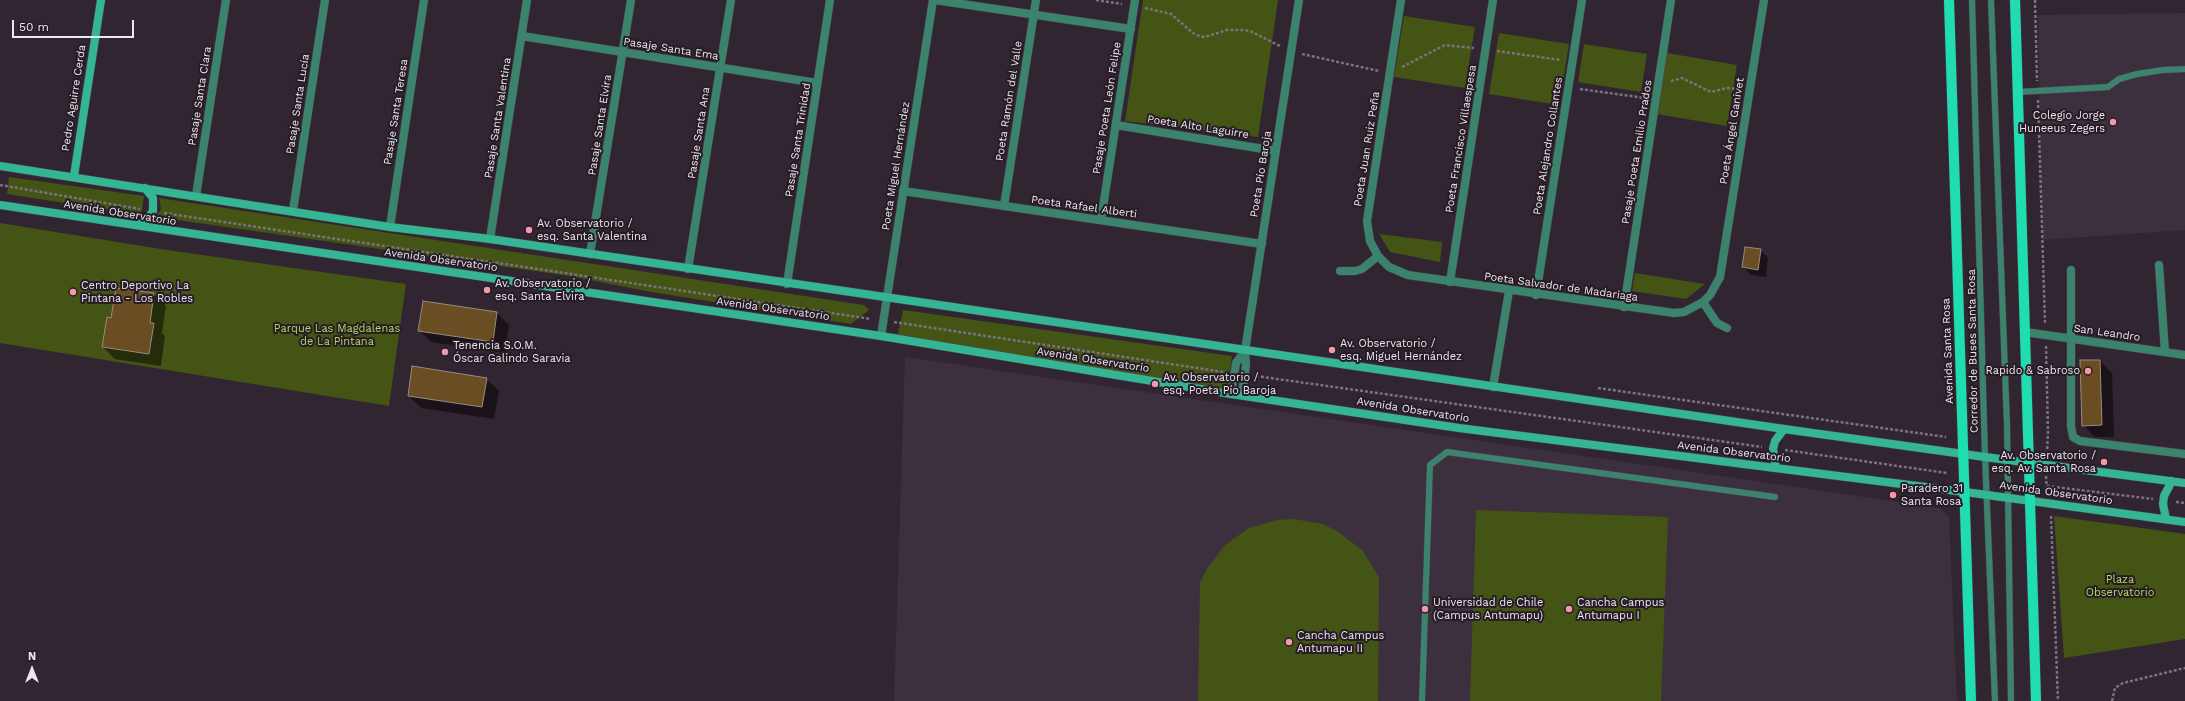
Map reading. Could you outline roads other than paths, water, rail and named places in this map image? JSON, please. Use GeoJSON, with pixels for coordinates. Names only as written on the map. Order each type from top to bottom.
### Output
{"type":"FeatureCollection","features":[{"type":"Feature","properties":{"kind":"main road","name":"Pedro Aguirre Cerda"},"geometry":{"type":"LineString","coordinates":[[74,176],[101,0]]}},
{"type":"Feature","properties":{"kind":"main road","name":"Avenida Santa Rosa"},"geometry":{"type":"LineString","coordinates":[[1949,0],[1971,701]]}},
{"type":"Feature","properties":{"kind":"main road"},"geometry":{"type":"LineString","coordinates":[[2015,0],[2036,701]]}},
{"type":"Feature","properties":{"kind":"main road"},"geometry":{"type":"LineString","coordinates":[[2,168],[74,176],[390,227],[490,239],[787,284],[1784,429],[2185,483]]}},
{"type":"Feature","properties":{"kind":"main road"},"geometry":{"type":"LineString","coordinates":[[131,226],[145,222],[153,211],[153,198],[145,188]]}},
{"type":"Feature","properties":{"kind":"main road","name":"Avenida Observatorio"},"geometry":{"type":"LineString","coordinates":[[0,205],[131,226],[881,336],[1232,394],[1242,394],[1459,428],[1965,492],[2185,522]]}},
{"type":"Feature","properties":{"kind":"main road"},"geometry":{"type":"LineString","coordinates":[[1776,468],[1772,448],[1784,429]]}},
{"type":"Feature","properties":{"kind":"main road"},"geometry":{"type":"LineString","coordinates":[[2166,519],[2163,500],[2165,490],[2172,481]]}},
{"type":"Feature","properties":{"kind":"street","name":"Pasaje Santa Clara"},"geometry":{"type":"LineString","coordinates":[[196,196],[226,0]]}},
{"type":"Feature","properties":{"kind":"street","name":"Pasaje Santa Lucía"},"geometry":{"type":"LineString","coordinates":[[293,211],[325,0]]}},
{"type":"Feature","properties":{"kind":"street","name":"Pasaje Santa Teresa"},"geometry":{"type":"LineString","coordinates":[[390,227],[424,0]]}},
{"type":"Feature","properties":{"kind":"street","name":"Pasaje Santa Valentina"},"geometry":{"type":"LineString","coordinates":[[490,239],[527,0]]}},
{"type":"Feature","properties":{"kind":"street","name":"Pasaje Santa Elvira"},"geometry":{"type":"LineString","coordinates":[[590,254],[631,0]]}},
{"type":"Feature","properties":{"kind":"street","name":"Pasaje Santa Ana"},"geometry":{"type":"LineString","coordinates":[[688,269],[732,0]]}},
{"type":"Feature","properties":{"kind":"street","name":"Pasaje Santa Trinidad"},"geometry":{"type":"LineString","coordinates":[[787,284],[830,0]]}},
{"type":"Feature","properties":{"kind":"street"},"geometry":{"type":"LineString","coordinates":[[934,0],[1130,29]]}},
{"type":"Feature","properties":{"kind":"street","name":"Poeta Miguel Hernández"},"geometry":{"type":"LineString","coordinates":[[881,336],[934,0]]}},
{"type":"Feature","properties":{"kind":"street","name":"Poeta Ramón del Valle"},"geometry":{"type":"LineString","coordinates":[[1004,206],[1036,0]]}},
{"type":"Feature","properties":{"kind":"street","name":"Poeta Pío Baroja"},"geometry":{"type":"LineString","coordinates":[[1242,394],[1245,351],[1299,0]]}},
{"type":"Feature","properties":{"kind":"street","name":"Poeta Juan Ruiz Peña"},"geometry":{"type":"LineString","coordinates":[[1378,256],[1370,241],[1367,221],[1401,0]]}},
{"type":"Feature","properties":{"kind":"street","name":"Poeta Francisco Villaespesa"},"geometry":{"type":"LineString","coordinates":[[1450,282],[1493,0]]}},
{"type":"Feature","properties":{"kind":"street","name":"Poeta Alejandro Collantes"},"geometry":{"type":"LineString","coordinates":[[1536,295],[1582,0]]}},
{"type":"Feature","properties":{"kind":"street","name":"Pasaje Poeta Emilio Prados"},"geometry":{"type":"LineString","coordinates":[[1624,307],[1671,0]]}},
{"type":"Feature","properties":{"kind":"street","name":"Poeta Ángel Ganivet"},"geometry":{"type":"LineString","coordinates":[[1723,266],[1764,0]]}},
{"type":"Feature","properties":{"kind":"street","name":"Pasaje Poeta León Felipe"},"geometry":{"type":"LineString","coordinates":[[1101,220],[1135,3]]}},
{"type":"Feature","properties":{"kind":"street","name":"Pasaje Santa Ema"},"geometry":{"type":"LineString","coordinates":[[522,36],[721,69],[817,83]]}},
{"type":"Feature","properties":{"kind":"street","name":"Poeta Alto Laguirre"},"geometry":{"type":"LineString","coordinates":[[1116,125],[1276,150]]}},
{"type":"Feature","properties":{"kind":"street","name":"Poeta Rafael Alberti"},"geometry":{"type":"LineString","coordinates":[[903,191],[1262,244]]}},
{"type":"Feature","properties":{"kind":"street"},"geometry":{"type":"LineString","coordinates":[[1340,271],[1355,271],[1362,269],[1378,256]]}},
{"type":"Feature","properties":{"kind":"street","name":"Poeta Salvador de Madariaga"},"geometry":{"type":"LineString","coordinates":[[1378,256],[1389,267],[1398,272],[1509,291],[1674,313],[1684,312],[1703,302],[1716,286],[1723,266]]}},
{"type":"Feature","properties":{"kind":"street"},"geometry":{"type":"LineString","coordinates":[[2159,266],[2165,352]]}},
{"type":"Feature","properties":{"kind":"street"},"geometry":{"type":"LineString","coordinates":[[2071,270],[2071,426],[2073,437],[2080,441],[2185,454]]}},
{"type":"Feature","properties":{"kind":"street"},"geometry":{"type":"LineString","coordinates":[[1493,387],[1509,291]]}},
{"type":"Feature","properties":{"kind":"street"},"geometry":{"type":"LineString","coordinates":[[1703,302],[1717,323],[1727,328]]}},
{"type":"Feature","properties":{"kind":"street","name":"San Leandro"},"geometry":{"type":"LineString","coordinates":[[2025,332],[2185,354]]}},
{"type":"Feature","properties":{"kind":"street","name":"Poeta Pío Baroja"},"geometry":{"type":"LineString","coordinates":[[1232,394],[1236,363],[1245,351]]}},
{"type":"Feature","properties":{"kind":"lane","name":"Corredor de Buses Santa Rosa"},"geometry":{"type":"LineString","coordinates":[[1972,0],[1985,457],[1995,701]]}},
{"type":"Feature","properties":{"kind":"lane"},"geometry":{"type":"LineString","coordinates":[[1991,0],[2006,460],[2012,701]]}},
{"type":"Feature","properties":{"kind":"lane"},"geometry":{"type":"LineString","coordinates":[[2018,92],[2108,87],[2119,79],[2137,74],[2163,70],[2185,69]]}},
{"type":"Feature","properties":{"kind":"lane"},"geometry":{"type":"LineString","coordinates":[[1422,701],[1430,465],[1447,452],[1775,497]]}},
{"type":"Feature","properties":{"kind":"place","name":"Colegio Jorge Huneeus Zegers"},"geometry":{"type":"Point","coordinates":[2113,122]}},
{"type":"Feature","properties":{"kind":"place","name":"Av. Observatorio / esq. Santa Valentina"},"geometry":{"type":"Point","coordinates":[529,230]}},
{"type":"Feature","properties":{"kind":"place","name":"Av. Observatorio / esq. Santa Elvira"},"geometry":{"type":"Point","coordinates":[487,290]}},
{"type":"Feature","properties":{"kind":"place","name":"Centro Deportivo La Pintana - Los Robles"},"geometry":{"type":"Point","coordinates":[73,292]}},
{"type":"Feature","properties":{"kind":"place","name":"Av. Observatorio / esq. Miguel Hernández"},"geometry":{"type":"Point","coordinates":[1332,350]}},
{"type":"Feature","properties":{"kind":"place","name":"Tenencia S.O.M. Óscar Galindo Saravia"},"geometry":{"type":"Point","coordinates":[445,352]}},
{"type":"Feature","properties":{"kind":"place","name":"Rapido & Sabroso"},"geometry":{"type":"Point","coordinates":[2088,371]}},
{"type":"Feature","properties":{"kind":"place","name":"Av. Observatorio / esq. Poeta Pío Baroja"},"geometry":{"type":"Point","coordinates":[1155,384]}},
{"type":"Feature","properties":{"kind":"place","name":"Av. Observatorio / esq. Av. Santa Rosa"},"geometry":{"type":"Point","coordinates":[2104,462]}},
{"type":"Feature","properties":{"kind":"place","name":"Paradero 31 Santa Rosa"},"geometry":{"type":"Point","coordinates":[1893,495]}},
{"type":"Feature","properties":{"kind":"place","name":"Universidad de Chile (Campus Antumapu)"},"geometry":{"type":"Point","coordinates":[1425,609]}},
{"type":"Feature","properties":{"kind":"place","name":"Cancha Campus Antumapu I"},"geometry":{"type":"Point","coordinates":[1569,609]}},
{"type":"Feature","properties":{"kind":"place","name":"Cancha Campus Antumapu II"},"geometry":{"type":"Point","coordinates":[1289,642]}},
{"type":"Feature","properties":{"kind":"park label","name":"Parque Las Magdalenas de La Pintana"},"geometry":{"type":"Point","coordinates":[337,335]}},
{"type":"Feature","properties":{"kind":"park label","name":"Plaza Observatorio"},"geometry":{"type":"Point","coordinates":[2120,586]}}]}
